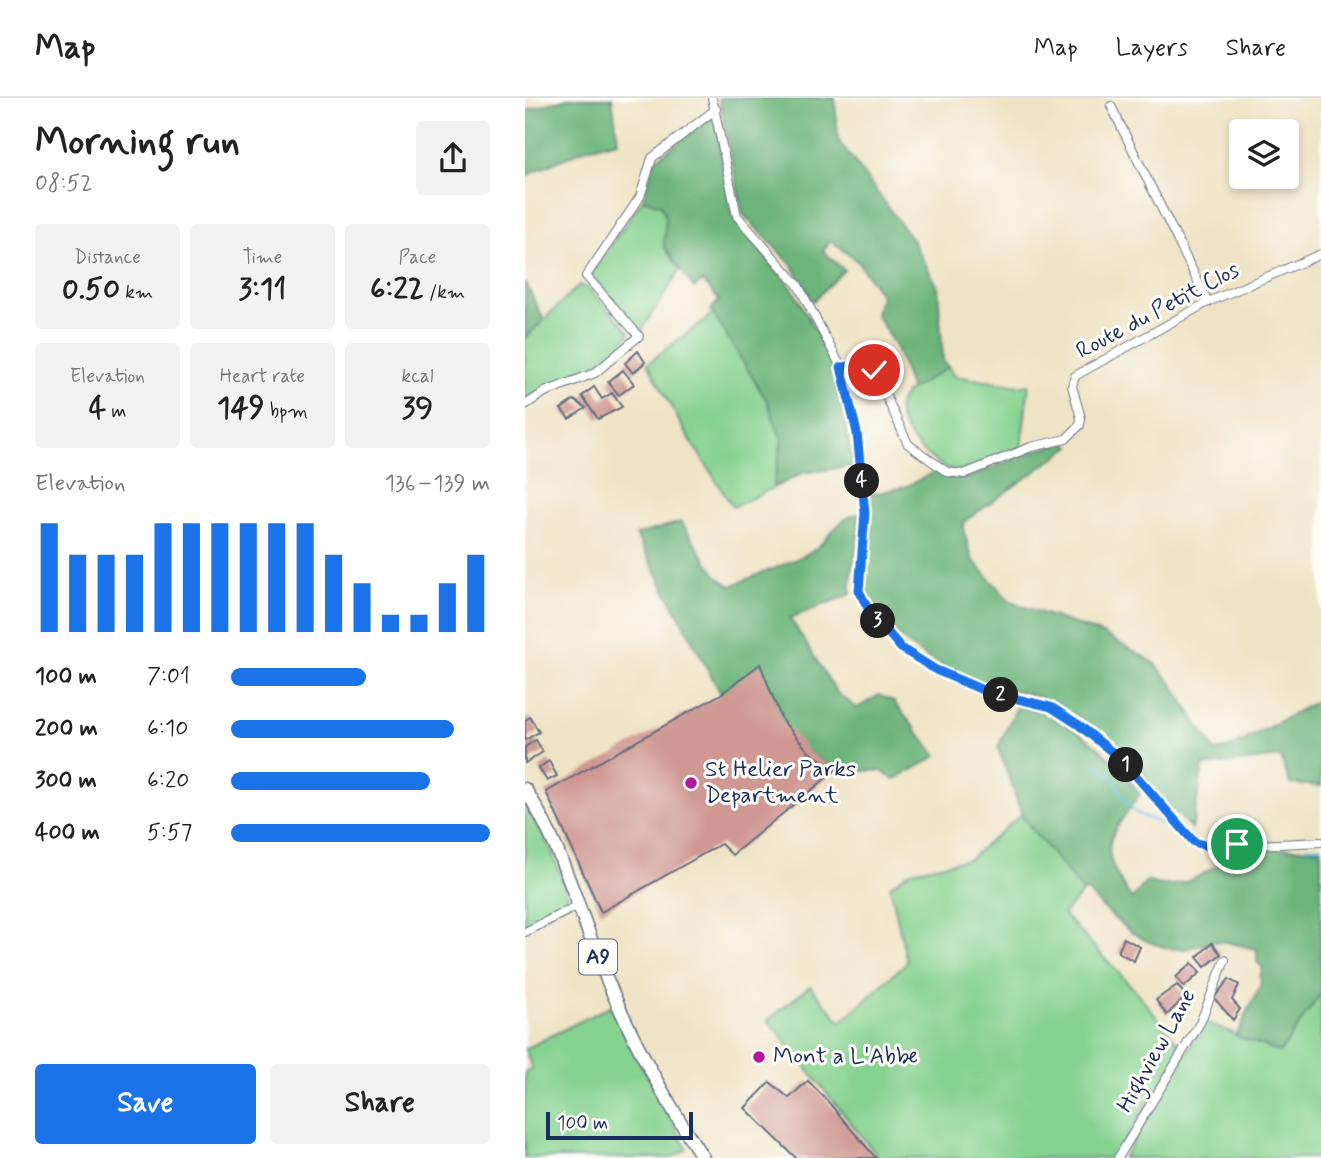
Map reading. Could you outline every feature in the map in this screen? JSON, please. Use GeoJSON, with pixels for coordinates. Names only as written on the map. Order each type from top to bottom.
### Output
{"type":"FeatureCollection","features":[{"type":"Feature","properties":{"kind":"main road","name":"A9"},"geometry":{"type":"LineString","coordinates":[[525,789],[543,817],[599,962],[672,1110],[703,1158]]}},
{"type":"Feature","properties":{"kind":"street"},"geometry":{"type":"LineString","coordinates":[[712,98],[737,216],[798,285],[841,367],[857,433],[865,513],[859,591],[869,610],[901,648],[936,670],[985,691],[1051,707],[1079,725],[1123,761],[1194,842],[1210,847],[1321,842]]}},
{"type":"Feature","properties":{"kind":"street"},"geometry":{"type":"LineString","coordinates":[[1111,106],[1208,302]]}},
{"type":"Feature","properties":{"kind":"street"},"geometry":{"type":"LineString","coordinates":[[525,405],[545,392],[595,373],[639,336],[586,276],[640,197],[652,158],[716,109]]}},
{"type":"Feature","properties":{"kind":"street","name":"Route du Petit Clos"},"geometry":{"type":"LineString","coordinates":[[841,367],[868,365],[874,370],[908,443],[947,472],[964,474],[1031,447],[1066,439],[1080,425],[1081,418],[1072,386],[1075,376],[1208,302],[1321,254]]}},
{"type":"Feature","properties":{"kind":"street"},"geometry":{"type":"LineString","coordinates":[[525,932],[579,905]]}},
{"type":"Feature","properties":{"kind":"street","name":"Highview Lane"},"geometry":{"type":"LineString","coordinates":[[1118,1158],[1200,1023],[1225,960]]}},
{"type":"Feature","properties":{"kind":"green space"},"geometry":{"type":"Polygon","coordinates":[[[567,98],[612,98],[618,141],[587,148],[525,176],[525,111],[567,98]]]}},
{"type":"Feature","properties":{"kind":"green space"},"geometry":{"type":"Polygon","coordinates":[[[719,98],[835,98],[838,140],[911,238],[938,287],[943,361],[948,367],[911,390],[896,348],[876,314],[881,295],[858,262],[831,241],[823,251],[844,270],[813,301],[793,266],[743,214],[719,98]]]}},
{"type":"Feature","properties":{"kind":"green space"},"geometry":{"type":"Polygon","coordinates":[[[714,115],[732,217],[793,289],[836,369],[853,466],[803,473],[773,488],[782,440],[767,401],[711,310],[719,300],[703,281],[694,288],[664,246],[666,217],[661,205],[643,199],[655,160],[714,115]]]}},
{"type":"Feature","properties":{"kind":"green space"},"geometry":{"type":"Polygon","coordinates":[[[643,199],[661,205],[666,217],[664,246],[680,270],[641,331],[591,275],[643,199]]]}},
{"type":"Feature","properties":{"kind":"green space"},"geometry":{"type":"Polygon","coordinates":[[[525,282],[544,320],[525,338],[525,282]]]}},
{"type":"Feature","properties":{"kind":"green space"},"geometry":{"type":"Polygon","coordinates":[[[579,285],[588,288],[630,332],[610,355],[586,373],[525,399],[525,338],[579,285]]]}},
{"type":"Feature","properties":{"kind":"green space"},"geometry":{"type":"Polygon","coordinates":[[[714,313],[767,401],[782,440],[773,488],[733,507],[685,432],[648,363],[714,313]]]}},
{"type":"Feature","properties":{"kind":"green space"},"geometry":{"type":"Polygon","coordinates":[[[948,367],[954,376],[1019,386],[1029,384],[1021,447],[982,465],[960,471],[939,464],[917,446],[902,423],[900,402],[914,386],[948,367]]]}},
{"type":"Feature","properties":{"kind":"green space"},"geometry":{"type":"Polygon","coordinates":[[[1066,442],[1071,446],[965,521],[963,529],[973,560],[1010,602],[1103,634],[1153,662],[1170,681],[1215,751],[1230,748],[1321,699],[1321,786],[1290,784],[1281,757],[1203,766],[1192,829],[1129,757],[1090,725],[1041,698],[984,683],[949,670],[915,649],[886,623],[875,607],[865,581],[867,495],[905,487],[937,471],[944,477],[965,479],[1031,452],[1066,442]]]}},
{"type":"Feature","properties":{"kind":"green space"},"geometry":{"type":"Polygon","coordinates":[[[859,514],[851,594],[790,618],[837,693],[857,708],[879,695],[893,701],[937,756],[894,780],[882,771],[836,770],[721,694],[636,535],[681,522],[716,575],[731,586],[812,551],[839,524],[859,514]]]}},
{"type":"Feature","properties":{"kind":"green space"},"geometry":{"type":"Polygon","coordinates":[[[1018,705],[1055,719],[1087,738],[1114,763],[1140,794],[1119,823],[1110,845],[1113,867],[1132,899],[1147,881],[1167,885],[1197,877],[1224,861],[1225,852],[1260,848],[1321,849],[1321,993],[1280,1052],[1236,1036],[1261,984],[1263,968],[1257,962],[1257,949],[1219,941],[1182,949],[1167,948],[1140,937],[1117,921],[1086,890],[1083,892],[1023,818],[998,747],[1018,705]]]}},
{"type":"Feature","properties":{"kind":"green space"},"geometry":{"type":"Polygon","coordinates":[[[525,804],[551,849],[570,902],[525,926],[525,804]]]}},
{"type":"Feature","properties":{"kind":"green space"},"geometry":{"type":"Polygon","coordinates":[[[1021,815],[1083,892],[1063,914],[1133,988],[1182,1048],[1114,1158],[879,1158],[768,1020],[810,986],[841,1022],[907,962],[890,886],[911,871],[969,859],[1021,815]]]}},
{"type":"Feature","properties":{"kind":"green space"},"geometry":{"type":"Polygon","coordinates":[[[1321,993],[1321,1158],[1123,1158],[1205,1022],[1280,1052],[1321,993]]]}},
{"type":"Feature","properties":{"kind":"green space"},"geometry":{"type":"Polygon","coordinates":[[[610,1006],[687,1149],[671,1158],[525,1158],[525,1072],[532,1068],[525,1049],[610,1006]]]}},
{"type":"Feature","properties":{"kind":"building"},"geometry":{"type":"Polygon","coordinates":[[[638,351],[645,362],[633,373],[625,363],[638,351]]]}},
{"type":"Feature","properties":{"kind":"building"},"geometry":{"type":"Polygon","coordinates":[[[623,370],[634,384],[619,395],[608,382],[623,370]]]}},
{"type":"Feature","properties":{"kind":"building"},"geometry":{"type":"Polygon","coordinates":[[[594,387],[602,399],[612,393],[622,407],[598,419],[582,396],[594,387]]]}},
{"type":"Feature","properties":{"kind":"building"},"geometry":{"type":"Polygon","coordinates":[[[574,400],[586,408],[569,419],[561,409],[574,400]]]}},
{"type":"Feature","properties":{"kind":"building","name":"St Helier Parks Department"},"geometry":{"type":"Polygon","coordinates":[[[760,664],[782,720],[808,751],[836,770],[732,855],[721,844],[601,912],[546,792],[721,694],[760,664]]]}},
{"type":"Feature","properties":{"kind":"building"},"geometry":{"type":"Polygon","coordinates":[[[530,717],[539,732],[525,740],[525,720],[530,717]]]}},
{"type":"Feature","properties":{"kind":"building"},"geometry":{"type":"Polygon","coordinates":[[[536,740],[543,752],[525,763],[525,747],[536,740]]]}},
{"type":"Feature","properties":{"kind":"building"},"geometry":{"type":"Polygon","coordinates":[[[549,761],[557,776],[547,781],[539,768],[549,761]]]}},
{"type":"Feature","properties":{"kind":"building"},"geometry":{"type":"Polygon","coordinates":[[[1124,938],[1140,947],[1134,961],[1118,952],[1124,938]]]}},
{"type":"Feature","properties":{"kind":"building"},"geometry":{"type":"Polygon","coordinates":[[[1212,943],[1221,954],[1205,967],[1197,957],[1212,943]]]}},
{"type":"Feature","properties":{"kind":"building"},"geometry":{"type":"Polygon","coordinates":[[[1192,963],[1200,973],[1184,987],[1176,977],[1192,963]]]}},
{"type":"Feature","properties":{"kind":"building"},"geometry":{"type":"Polygon","coordinates":[[[1229,979],[1239,985],[1232,1000],[1240,1009],[1233,1020],[1214,998],[1229,979]]]}},
{"type":"Feature","properties":{"kind":"building"},"geometry":{"type":"Polygon","coordinates":[[[1177,985],[1186,996],[1167,1015],[1156,1000],[1177,985]]]}},
{"type":"Feature","properties":{"kind":"building"},"geometry":{"type":"Polygon","coordinates":[[[808,1081],[876,1158],[796,1158],[745,1108],[770,1082],[789,1098],[808,1081]]]}},
{"type":"Feature","properties":{"kind":"waterway"},"geometry":{"type":"LineString","coordinates":[[1096,766],[1111,776],[1137,813],[1196,846],[1223,850]]}},
{"type":"Feature","properties":{"kind":"waterway"},"geometry":{"type":"LineString","coordinates":[[1306,847],[1321,847]]}},
{"type":"Feature","properties":{"kind":"place","name":"St Helier Parks Department"},"geometry":{"type":"Point","coordinates":[691,783]}},
{"type":"Feature","properties":{"kind":"place","name":"Mont a L'Abbe"},"geometry":{"type":"Point","coordinates":[759,1057]}},
{"type":"Feature","properties":{"kind":"route"},"geometry":{"type":"LineString","coordinates":[[874,370],[868,365],[841,367],[857,433],[865,513],[859,591],[869,610],[901,648],[936,670],[985,691],[1051,707],[1079,725],[1123,761],[1194,842],[1210,847],[1237,844]]}}]}
